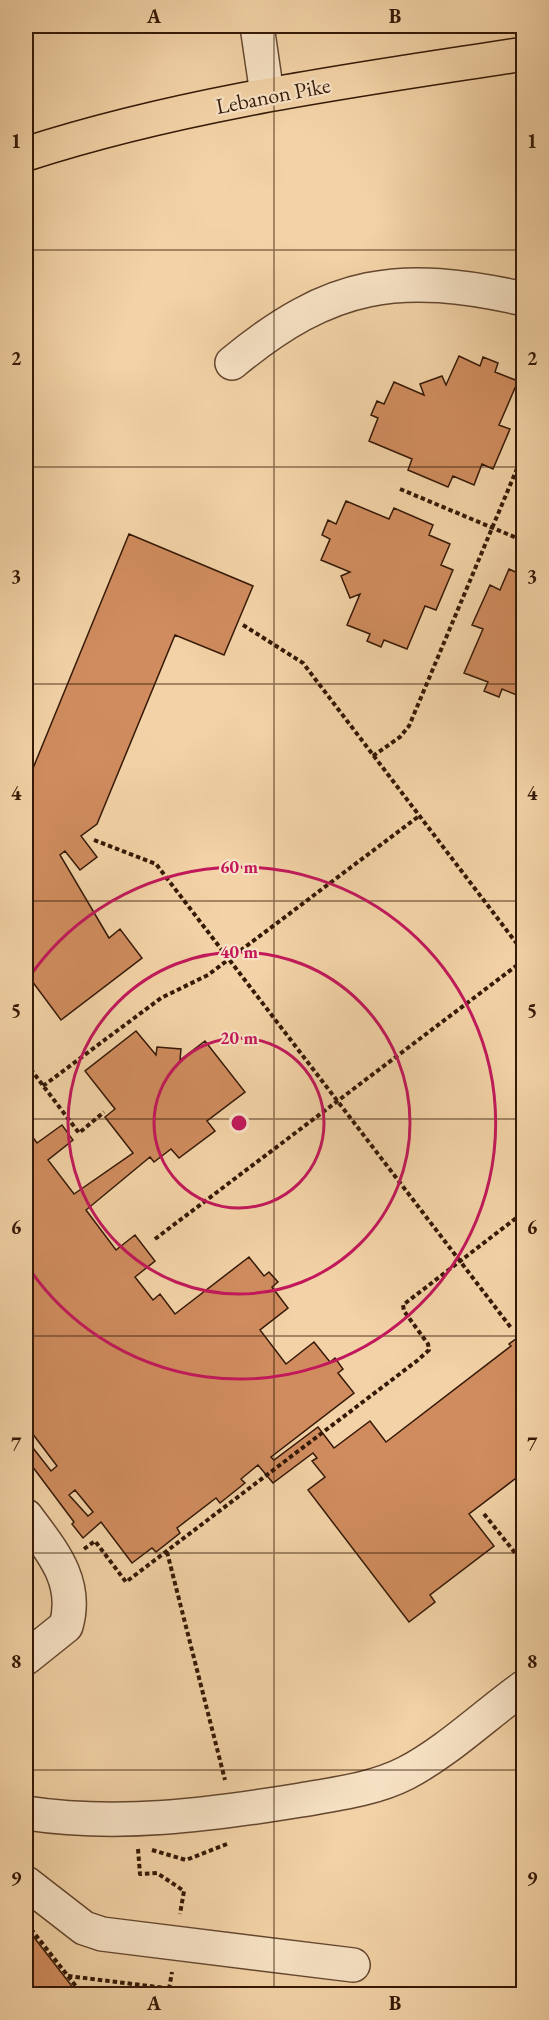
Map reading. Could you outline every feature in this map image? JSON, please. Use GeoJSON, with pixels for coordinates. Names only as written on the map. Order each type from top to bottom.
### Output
{"type":"FeatureCollection","features":[{"type":"Feature","properties":{"kind":"main road","name":"Lebanon Pike"},"geometry":{"type":"LineString","coordinates":[[26,154],[87,134],[267,94],[524,54]]}},
{"type":"Feature","properties":{"kind":"street"},"geometry":{"type":"LineString","coordinates":[[257,26],[267,94]]}},
{"type":"Feature","properties":{"kind":"street"},"geometry":{"type":"LineString","coordinates":[[232,363],[268,333],[290,320],[339,297],[372,288],[408,285],[447,286],[524,299]]}},
{"type":"Feature","properties":{"kind":"street"},"geometry":{"type":"LineString","coordinates":[[26,1516],[62,1567],[69,1584],[70,1600],[66,1626],[58,1635],[26,1658]]}},
{"type":"Feature","properties":{"kind":"street"},"geometry":{"type":"LineString","coordinates":[[26,1813],[97,1821],[171,1818],[274,1804],[361,1788],[406,1773],[426,1761],[524,1687]]}},
{"type":"Feature","properties":{"kind":"street"},"geometry":{"type":"LineString","coordinates":[[26,1883],[84,1928],[102,1934],[353,1965]]}},
{"type":"Feature","properties":{"kind":"path"},"geometry":{"type":"LineString","coordinates":[[374,756],[400,737],[409,726],[524,453]]}},
{"type":"Feature","properties":{"kind":"path"},"geometry":{"type":"LineString","coordinates":[[400,489],[524,541]]}},
{"type":"Feature","properties":{"kind":"path"},"geometry":{"type":"LineString","coordinates":[[243,625],[303,663],[524,953]]}},
{"type":"Feature","properties":{"kind":"path"},"geometry":{"type":"LineString","coordinates":[[43,1086],[161,998],[208,975],[419,816]]}},
{"type":"Feature","properties":{"kind":"path"},"geometry":{"type":"LineString","coordinates":[[94,840],[156,864],[512,1329]]}},
{"type":"Feature","properties":{"kind":"path"},"geometry":{"type":"LineString","coordinates":[[155,1239],[524,960]]}},
{"type":"Feature","properties":{"kind":"path"},"geometry":{"type":"LineString","coordinates":[[26,1063],[79,1132],[104,1113]]}},
{"type":"Feature","properties":{"kind":"path"},"geometry":{"type":"LineString","coordinates":[[62,1567],[95,1541],[126,1582],[418,1360],[429,1350],[428,1344],[404,1311],[403,1305],[524,1212]]}},
{"type":"Feature","properties":{"kind":"path"},"geometry":{"type":"LineString","coordinates":[[484,1514],[524,1564]]}},
{"type":"Feature","properties":{"kind":"path"},"geometry":{"type":"LineString","coordinates":[[26,1921],[82,1995]]}},
{"type":"Feature","properties":{"kind":"path"},"geometry":{"type":"LineString","coordinates":[[68,1976],[214,1995]]}},
{"type":"Feature","properties":{"kind":"building"},"geometry":{"type":"Polygon","coordinates":[[[459,356],[480,366],[483,357],[498,363],[495,372],[518,381],[499,425],[510,429],[493,469],[482,464],[474,485],[453,476],[448,487],[408,470],[412,459],[369,441],[378,418],[371,415],[377,401],[384,404],[394,382],[424,395],[420,384],[442,376],[446,385],[459,356]]]}},
{"type":"Feature","properties":{"kind":"building"},"geometry":{"type":"Polygon","coordinates":[[[346,501],[389,519],[394,508],[433,525],[429,535],[450,544],[441,565],[453,570],[436,610],[425,606],[407,649],[384,640],[381,647],[367,641],[370,634],[347,625],[360,594],[350,598],[341,576],[350,572],[321,560],[330,539],[322,535],[328,520],[336,524],[346,501]]]}},
{"type":"Feature","properties":{"kind":"building"},"geometry":{"type":"Polygon","coordinates":[[[129,534],[253,586],[224,655],[175,635],[97,824],[81,836],[97,857],[80,870],[65,851],[60,855],[109,938],[120,929],[142,958],[61,1020],[26,973],[26,775],[29,778],[129,534]]]}},
{"type":"Feature","properties":{"kind":"building"},"geometry":{"type":"Polygon","coordinates":[[[509,569],[524,576],[524,698],[502,689],[499,697],[484,691],[488,682],[464,673],[483,629],[472,625],[490,585],[500,590],[509,569]]]}},
{"type":"Feature","properties":{"kind":"building"},"geometry":{"type":"Polygon","coordinates":[[[136,1031],[156,1055],[157,1047],[181,1049],[180,1060],[205,1041],[245,1092],[207,1121],[215,1131],[179,1158],[171,1149],[154,1162],[150,1157],[86,1210],[116,1250],[135,1235],[155,1261],[135,1277],[153,1300],[160,1294],[175,1314],[249,1257],[264,1276],[269,1272],[278,1282],[272,1287],[288,1308],[260,1330],[286,1364],[314,1342],[330,1362],[335,1358],[343,1369],[338,1373],[354,1393],[271,1457],[274,1460],[318,1427],[334,1448],[370,1421],[386,1442],[511,1346],[509,1344],[524,1333],[524,1472],[469,1514],[494,1546],[430,1595],[435,1602],[409,1622],[308,1490],[325,1477],[312,1461],[317,1458],[313,1453],[273,1483],[258,1465],[241,1479],[245,1483],[220,1503],[216,1498],[177,1528],[180,1533],[156,1552],[152,1548],[132,1563],[101,1522],[83,1538],[72,1524],[74,1522],[26,1458],[26,1439],[51,1471],[57,1466],[29,1429],[26,1431],[26,1128],[37,1143],[62,1125],[73,1140],[48,1160],[74,1194],[133,1153],[105,1117],[115,1109],[85,1071],[136,1031]],[[75,1490],[69,1495],[88,1516],[93,1512],[75,1490]]]}},
{"type":"Feature","properties":{"kind":"building"},"geometry":{"type":"Polygon","coordinates":[[[26,1927],[78,1994],[26,1994],[26,1927]]]}}]}
